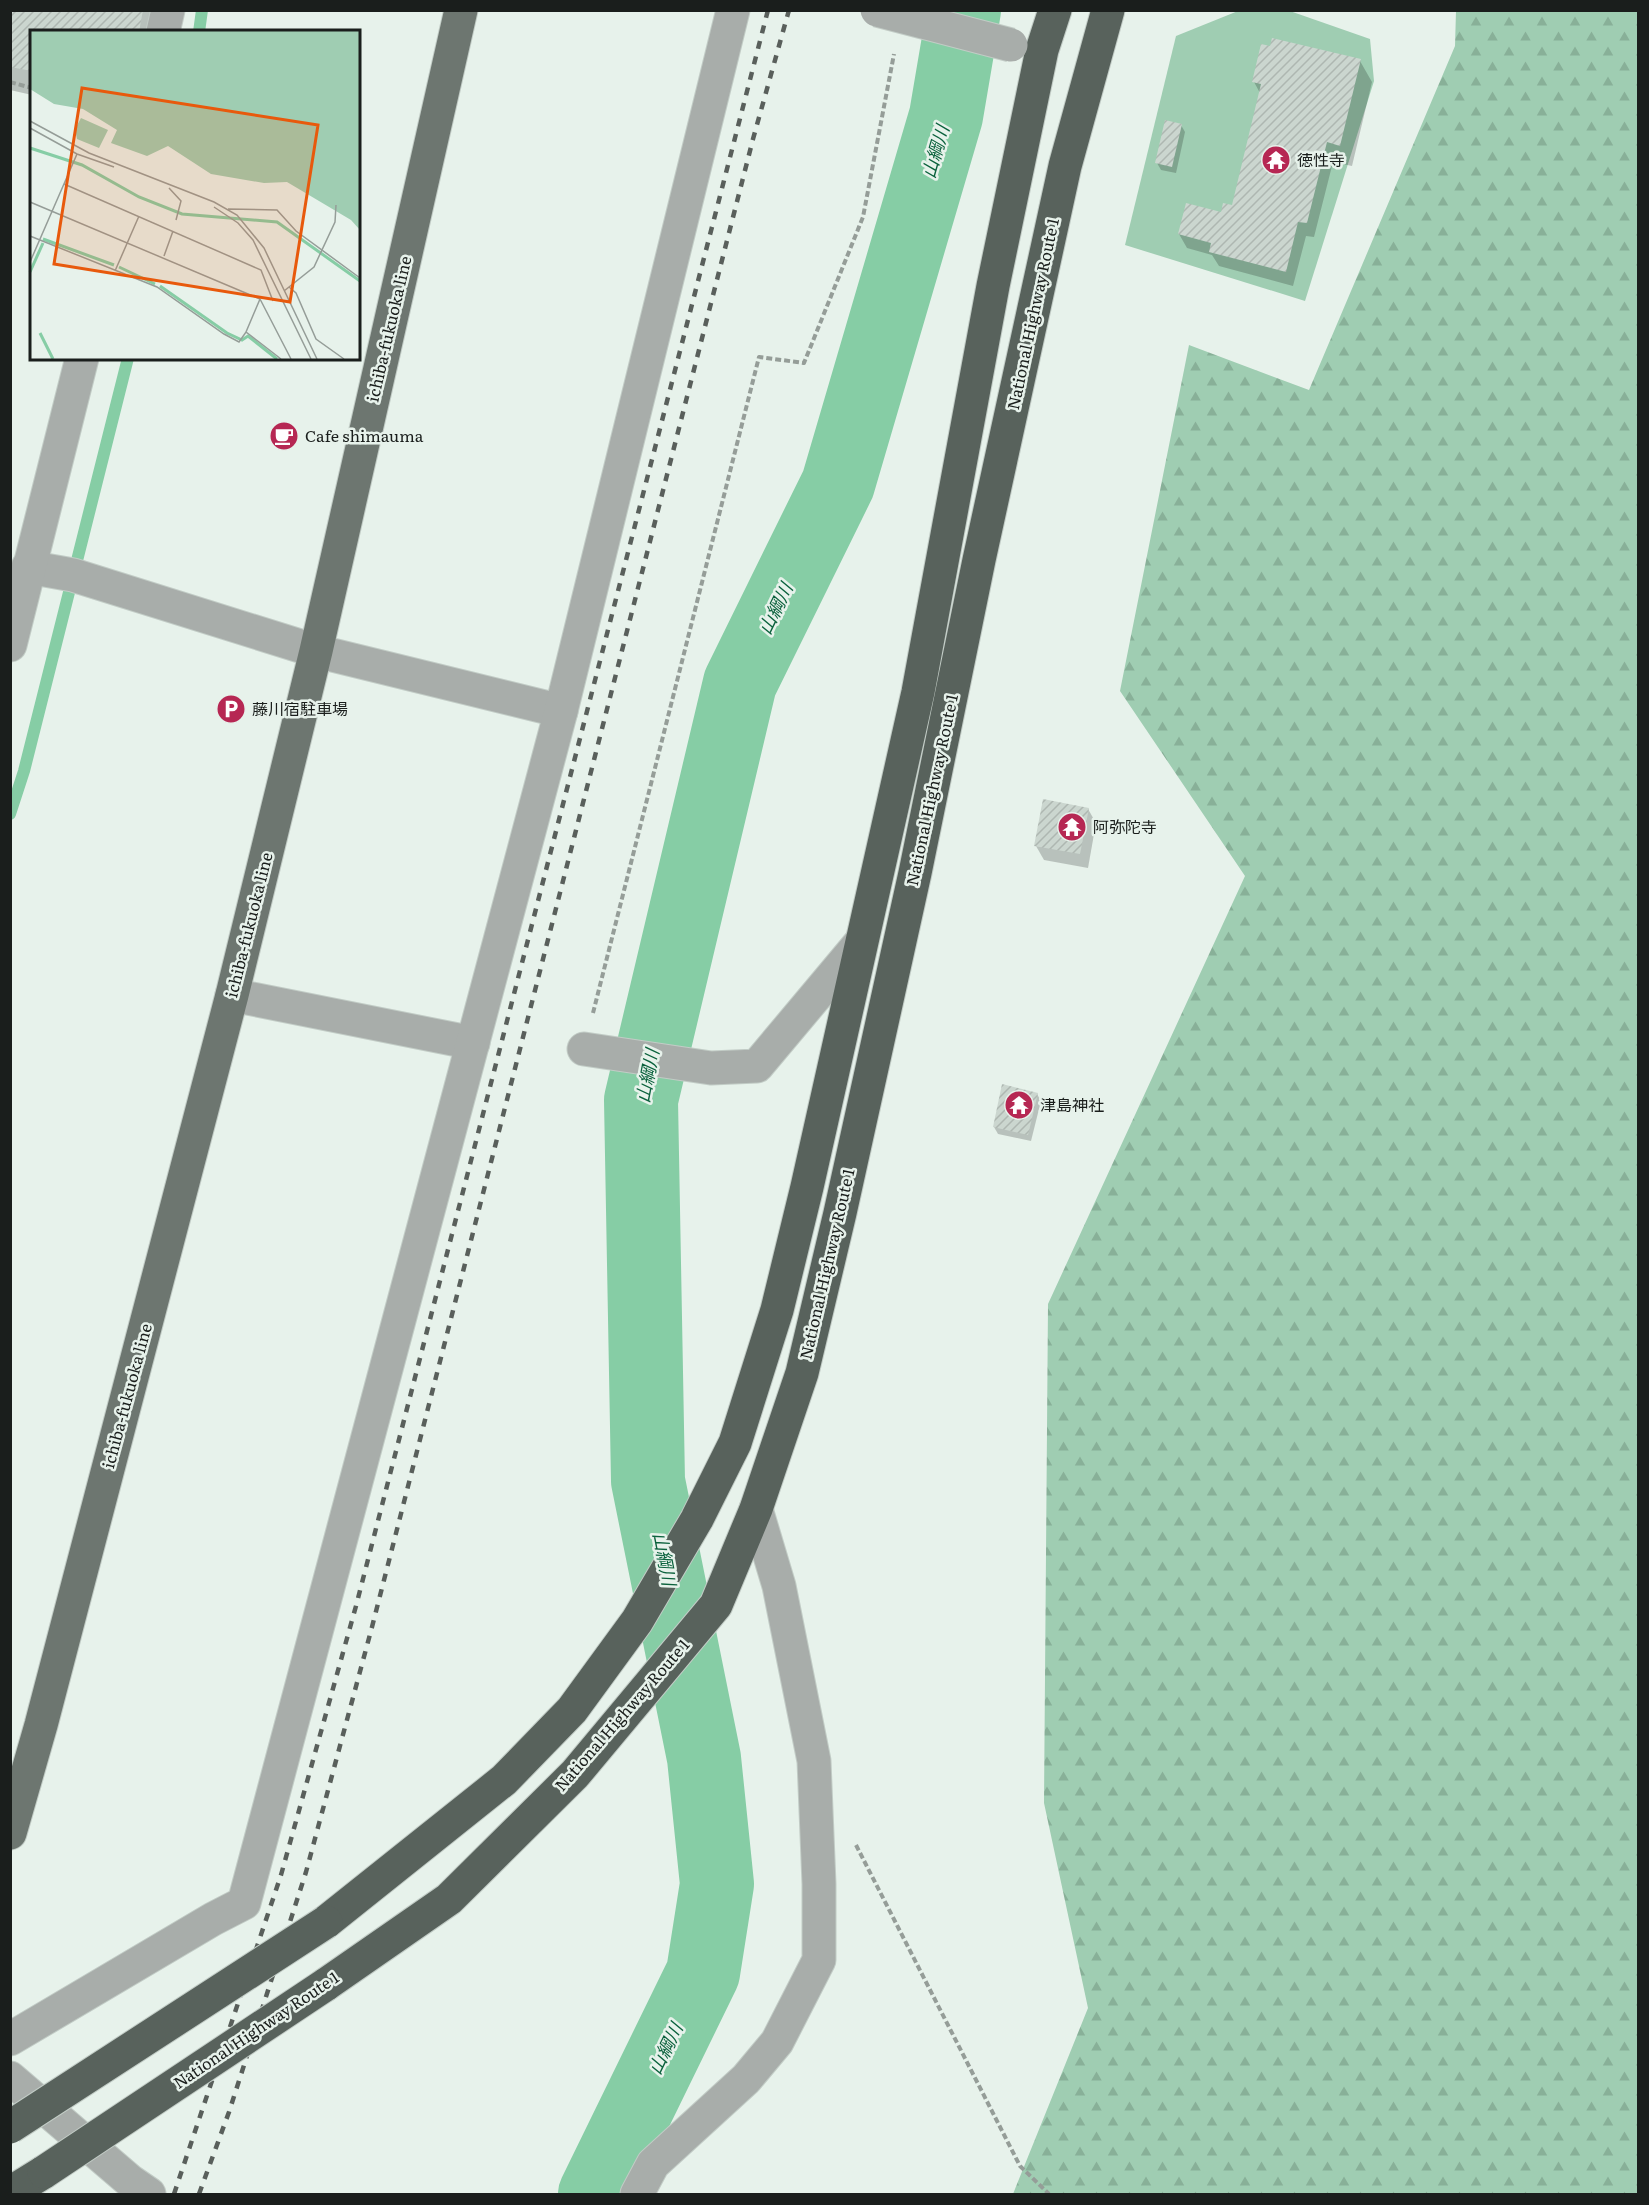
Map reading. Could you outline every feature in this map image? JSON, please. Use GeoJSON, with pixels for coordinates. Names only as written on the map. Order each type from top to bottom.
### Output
{"type":"FeatureCollection","features":[{"type":"Feature","properties":{"kind":"highway"},"geometry":{"type":"LineString","coordinates":[[10,2127],[326,1922],[504,1780],[572,1710],[637,1621],[697,1519],[735,1443],[777,1310],[807,1187],[918,692],[993,286],[1026,47],[1055,10]]}},
{"type":"Feature","properties":{"kind":"highway","name":"National Highway Route 1"},"geometry":{"type":"LineString","coordinates":[[10,2193],[325,1985],[449,1899],[575,1774],[716,1605],[756,1509],[802,1374],[915,873],[979,560],[1065,166],[1108,10]]}},
{"type":"Feature","properties":{"kind":"main road","name":"ichiba-fukuoka line"},"geometry":{"type":"LineString","coordinates":[[10,1833],[44,1713],[232,995],[316,651],[461,10]]}},
{"type":"Feature","properties":{"kind":"street"},"geometry":{"type":"LineString","coordinates":[[163,30],[168,10]]}},
{"type":"Feature","properties":{"kind":"street"},"geometry":{"type":"LineString","coordinates":[[10,2039],[244,1903],[561,711],[733,10]]}},
{"type":"Feature","properties":{"kind":"street"},"geometry":{"type":"LineString","coordinates":[[876,10],[1026,47]]}},
{"type":"Feature","properties":{"kind":"street"},"geometry":{"type":"LineString","coordinates":[[10,645],[80,360]]}},
{"type":"Feature","properties":{"kind":"street"},"geometry":{"type":"LineString","coordinates":[[28,567],[73,575],[316,651],[561,711]]}},
{"type":"Feature","properties":{"kind":"street"},"geometry":{"type":"LineString","coordinates":[[584,1049],[711,1068],[757,1066],[861,942]]}},
{"type":"Feature","properties":{"kind":"street"},"geometry":{"type":"LineString","coordinates":[[232,995],[473,1043]]}},
{"type":"Feature","properties":{"kind":"street"},"geometry":{"type":"LineString","coordinates":[[637,2194],[653,2164],[746,2079],[777,2042],[819,1960],[819,1884],[814,1761],[779,1586],[756,1509]]}},
{"type":"Feature","properties":{"kind":"street"},"geometry":{"type":"LineString","coordinates":[[10,2078],[135,2190]]}},
{"type":"Feature","properties":{"kind":"path"},"geometry":{"type":"LineString","coordinates":[[584,1049],[759,357],[804,363],[863,217],[896,45]]}},
{"type":"Feature","properties":{"kind":"path"},"geometry":{"type":"LineString","coordinates":[[10,82],[30,87]]}},
{"type":"Feature","properties":{"kind":"path"},"geometry":{"type":"LineString","coordinates":[[852,1836],[1020,2166],[1049,2194]]}},
{"type":"Feature","properties":{"kind":"green space"},"geometry":{"type":"Polygon","coordinates":[[[1287,10],[1370,39],[1374,81],[1305,301],[1125,245],[1176,36],[1238,11],[1287,10]]]}},
{"type":"Feature","properties":{"kind":"green space"},"geometry":{"type":"Polygon","coordinates":[[[1456,11],[1638,11],[1638,2194],[1013,2194],[1088,2008],[1044,1803],[1048,1304],[1245,876],[1120,691],[1189,345],[1309,390],[1455,46],[1456,11]]]}},
{"type":"Feature","properties":{"kind":"building"},"geometry":{"type":"Polygon","coordinates":[[[13,10],[143,10],[139,30],[30,30],[30,71],[10,67],[10,21],[13,10]]]}},
{"type":"Feature","properties":{"kind":"building"},"geometry":{"type":"Polygon","coordinates":[[[1272,38],[1361,59],[1340,146],[1327,142],[1307,223],[1298,222],[1286,272],[1209,252],[1211,243],[1178,234],[1186,203],[1221,212],[1223,203],[1232,205],[1261,84],[1252,82],[1261,44],[1270,46],[1272,38]]]}},
{"type":"Feature","properties":{"kind":"building"},"geometry":{"type":"Polygon","coordinates":[[[1165,120],[1182,124],[1172,167],[1155,163],[1165,120]]]}},
{"type":"Feature","properties":{"kind":"building"},"geometry":{"type":"Polygon","coordinates":[[[1043,799],[1089,808],[1080,854],[1034,846],[1043,799]]]}},
{"type":"Feature","properties":{"kind":"building"},"geometry":{"type":"Polygon","coordinates":[[[1002,1084],[1038,1093],[1028,1135],[993,1127],[1002,1084]]]}},
{"type":"Feature","properties":{"kind":"waterway"},"geometry":{"type":"LineString","coordinates":[[199,30],[202,10]]}},
{"type":"Feature","properties":{"kind":"waterway","name":"山綱川"},"geometry":{"type":"LineString","coordinates":[[595,2194],[703,1973],[717,1884],[704,1758],[648,1481],[641,1100],[740,683],[838,484],[946,116],[964,10]]}},
{"type":"Feature","properties":{"kind":"waterway"},"geometry":{"type":"LineString","coordinates":[[10,814],[24,771],[127,360]]}},
{"type":"Feature","properties":{"kind":"railway"},"geometry":{"type":"LineString","coordinates":[[174,2194],[281,1875],[356,1606],[768,10]]}},
{"type":"Feature","properties":{"kind":"railway"},"geometry":{"type":"LineString","coordinates":[[199,2194],[229,2112],[306,1872],[372,1627],[753,139],[789,10]]}},
{"type":"Feature","properties":{"kind":"place","name":"徳性寺"},"geometry":{"type":"Point","coordinates":[1276,160]}},
{"type":"Feature","properties":{"kind":"place","name":"Cafe shimauma"},"geometry":{"type":"Point","coordinates":[284,436]}},
{"type":"Feature","properties":{"kind":"place","name":"藤川宿駐車場"},"geometry":{"type":"Point","coordinates":[231,709]}},
{"type":"Feature","properties":{"kind":"place","name":"阿弥陀寺"},"geometry":{"type":"Point","coordinates":[1072,827]}},
{"type":"Feature","properties":{"kind":"place","name":"津島神社"},"geometry":{"type":"Point","coordinates":[1019,1105]}}]}
